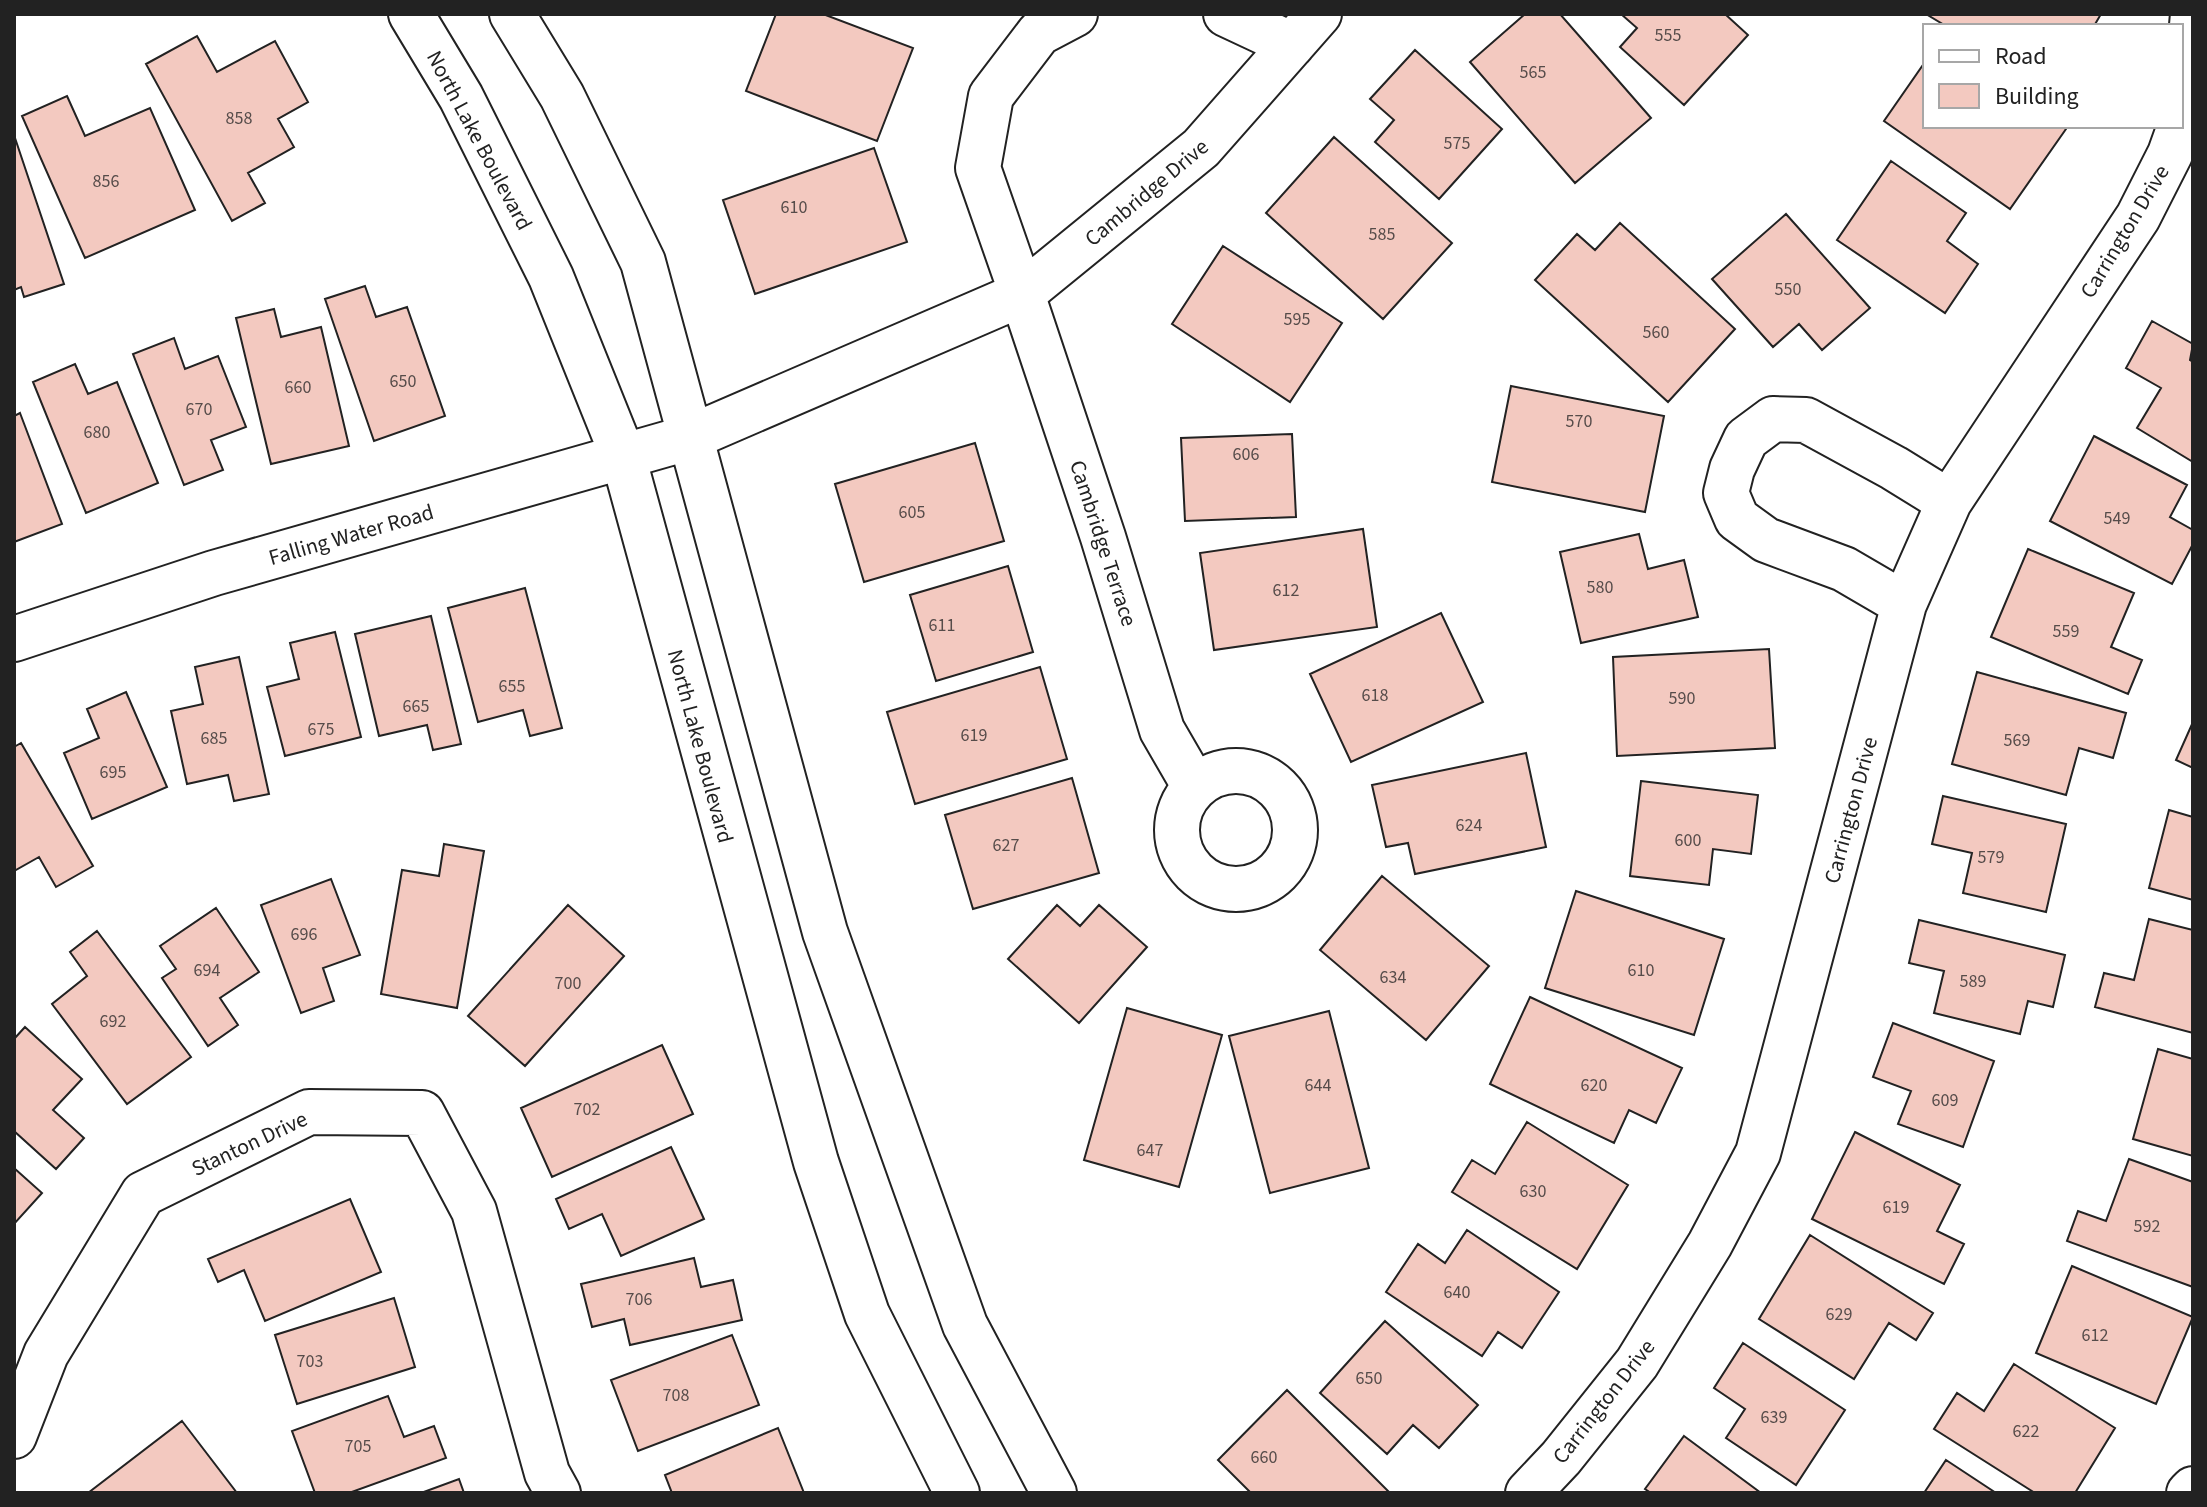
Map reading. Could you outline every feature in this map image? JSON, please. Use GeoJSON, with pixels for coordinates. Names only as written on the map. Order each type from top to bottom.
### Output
{"type":"FeatureCollection","features":[{"type":"Feature","properties":{"kind":"street","name":"North Lake Boulevard"},"geometry":{"type":"LineString","coordinates":[[411,14],[461,97],[551,277],[623,456],[816,1162],[867,1314],[957,1493]]}},
{"type":"Feature","properties":{"kind":"street"},"geometry":{"type":"LineString","coordinates":[[512,14],[562,96],[643,262],[825,932],[965,1325],[1054,1493]]}},
{"type":"Feature","properties":{"kind":"street"},"geometry":{"type":"LineString","coordinates":[[1022,294],[978,168],[991,96],[1039,33],[1075,14]]}},
{"type":"Feature","properties":{"kind":"street","name":"Cambridge Drive"},"geometry":{"type":"LineString","coordinates":[[1226,14],[1306,30]]}},
{"type":"Feature","properties":{"kind":"street","name":"Carrington Drive"},"geometry":{"type":"LineString","coordinates":[[2183,118],[2193,14]]}},
{"type":"Feature","properties":{"kind":"street","name":"Cambridge Drive"},"geometry":{"type":"LineString","coordinates":[[691,437],[1022,294],[1201,148],[1306,30]]}},
{"type":"Feature","properties":{"kind":"street","name":"Carrington Drive"},"geometry":{"type":"LineString","coordinates":[[1528,1493],[1561,1458],[1637,1363],[1710,1244],[1758,1153],[1904,604],[1949,502],[2138,217],[2180,128]]}},
{"type":"Feature","properties":{"kind":"street","name":"Cambridge Terrace"},"geometry":{"type":"LineString","coordinates":[[1022,294],[1103,537],[1162,730],[1195,787]]}},
{"type":"Feature","properties":{"kind":"street"},"geometry":{"type":"LineString","coordinates":[[1904,604],[1844,569],[1766,540],[1737,519],[1726,493],[1732,469],[1746,439],[1773,419],[1806,420],[1949,502]]}},
{"type":"Feature","properties":{"kind":"street","name":"Falling Water Road"},"geometry":{"type":"LineString","coordinates":[[14,639],[214,573],[691,437]]}},
{"type":"Feature","properties":{"kind":"street","name":"Stanton Drive"},"geometry":{"type":"LineString","coordinates":[[14,1436],[46,1354],[143,1194],[309,1112],[422,1113],[474,1211],[547,1473],[558,1493]]}},
{"type":"Feature","properties":{"kind":"building"},"geometry":{"type":"Polygon","coordinates":[[[776,14],[823,14],[913,48],[877,141],[746,91],[776,14]]]}},
{"type":"Feature","properties":{"kind":"building"},"geometry":{"type":"Polygon","coordinates":[[[1525,14],[1560,14],[1651,118],[1575,183],[1470,62],[1525,14]]]}},
{"type":"Feature","properties":{"kind":"building"},"geometry":{"type":"Polygon","coordinates":[[[1621,14],[1725,14],[1748,35],[1684,105],[1620,47],[1637,28],[1621,14]]]}},
{"type":"Feature","properties":{"kind":"building"},"geometry":{"type":"Polygon","coordinates":[[[1926,14],[2101,14],[2095,24],[1943,24],[1926,14]]]}},
{"type":"Feature","properties":{"kind":"building"},"geometry":{"type":"Polygon","coordinates":[[[197,36],[217,72],[275,41],[308,102],[278,119],[294,147],[248,173],[265,203],[232,221],[146,64],[197,36]]]}},
{"type":"Feature","properties":{"kind":"building"},"geometry":{"type":"Polygon","coordinates":[[[1415,50],[1502,129],[1439,199],[1375,142],[1394,120],[1370,99],[1415,50]]]}},
{"type":"Feature","properties":{"kind":"building"},"geometry":{"type":"Polygon","coordinates":[[[1923,65],[1923,128],[2066,129],[2010,209],[1884,121],[1923,65]]]}},
{"type":"Feature","properties":{"kind":"building"},"geometry":{"type":"Polygon","coordinates":[[[67,96],[85,136],[150,108],[195,210],[85,258],[22,116],[67,96]]]}},
{"type":"Feature","properties":{"kind":"building"},"geometry":{"type":"Polygon","coordinates":[[[14,135],[64,284],[24,297],[21,287],[14,290],[14,135]]]}},
{"type":"Feature","properties":{"kind":"building"},"geometry":{"type":"Polygon","coordinates":[[[1334,137],[1452,243],[1383,319],[1266,213],[1334,137]]]}},
{"type":"Feature","properties":{"kind":"building"},"geometry":{"type":"Polygon","coordinates":[[[874,148],[907,242],[755,294],[723,200],[874,148]]]}},
{"type":"Feature","properties":{"kind":"building"},"geometry":{"type":"Polygon","coordinates":[[[1891,161],[1966,213],[1947,241],[1978,264],[1945,313],[1837,240],[1891,161]]]}},
{"type":"Feature","properties":{"kind":"building"},"geometry":{"type":"Polygon","coordinates":[[[1786,214],[1870,308],[1822,350],[1799,324],[1773,347],[1712,279],[1786,214]]]}},
{"type":"Feature","properties":{"kind":"building"},"geometry":{"type":"Polygon","coordinates":[[[1620,223],[1735,329],[1668,402],[1535,280],[1577,234],[1595,250],[1620,223]]]}},
{"type":"Feature","properties":{"kind":"building"},"geometry":{"type":"Polygon","coordinates":[[[1223,246],[1342,323],[1290,402],[1172,324],[1223,246]]]}},
{"type":"Feature","properties":{"kind":"building"},"geometry":{"type":"Polygon","coordinates":[[[365,286],[376,317],[407,307],[445,416],[374,441],[325,299],[365,286]]]}},
{"type":"Feature","properties":{"kind":"building"},"geometry":{"type":"Polygon","coordinates":[[[274,309],[281,337],[321,327],[349,446],[271,464],[236,318],[274,309]]]}},
{"type":"Feature","properties":{"kind":"building"},"geometry":{"type":"Polygon","coordinates":[[[2152,321],[2193,344],[2190,360],[2193,362],[2193,462],[2137,428],[2161,388],[2126,368],[2152,321]]]}},
{"type":"Feature","properties":{"kind":"building"},"geometry":{"type":"Polygon","coordinates":[[[174,338],[185,369],[218,356],[246,427],[211,440],[223,470],[184,485],[133,354],[174,338]]]}},
{"type":"Feature","properties":{"kind":"building"},"geometry":{"type":"Polygon","coordinates":[[[75,364],[88,394],[117,382],[158,483],[86,513],[33,382],[75,364]]]}},
{"type":"Feature","properties":{"kind":"building"},"geometry":{"type":"Polygon","coordinates":[[[1511,386],[1664,416],[1645,512],[1492,482],[1511,386]]]}},
{"type":"Feature","properties":{"kind":"building"},"geometry":{"type":"Polygon","coordinates":[[[20,413],[62,524],[14,542],[14,416],[20,413]]]}},
{"type":"Feature","properties":{"kind":"building"},"geometry":{"type":"Polygon","coordinates":[[[1292,434],[1296,517],[1185,521],[1181,438],[1292,434]]]}},
{"type":"Feature","properties":{"kind":"building"},"geometry":{"type":"Polygon","coordinates":[[[2094,436],[2187,485],[2170,517],[2193,530],[2193,544],[2172,584],[2050,521],[2094,436]]]}},
{"type":"Feature","properties":{"kind":"building"},"geometry":{"type":"Polygon","coordinates":[[[975,443],[1004,541],[864,582],[835,484],[975,443]]]}},
{"type":"Feature","properties":{"kind":"building"},"geometry":{"type":"Polygon","coordinates":[[[1363,529],[1377,627],[1214,650],[1200,553],[1363,529]]]}},
{"type":"Feature","properties":{"kind":"building"},"geometry":{"type":"Polygon","coordinates":[[[1639,534],[1648,569],[1684,560],[1698,617],[1581,643],[1560,552],[1639,534]]]}},
{"type":"Feature","properties":{"kind":"building"},"geometry":{"type":"Polygon","coordinates":[[[2028,549],[2134,593],[2111,647],[2142,660],[2128,694],[1991,637],[2028,549]]]}},
{"type":"Feature","properties":{"kind":"building"},"geometry":{"type":"Polygon","coordinates":[[[1008,566],[1033,652],[936,681],[910,595],[1008,566]]]}},
{"type":"Feature","properties":{"kind":"building"},"geometry":{"type":"Polygon","coordinates":[[[525,588],[562,728],[530,736],[523,710],[478,722],[448,608],[525,588]]]}},
{"type":"Feature","properties":{"kind":"building"},"geometry":{"type":"Polygon","coordinates":[[[1441,613],[1483,702],[1351,762],[1310,674],[1441,613]]]}},
{"type":"Feature","properties":{"kind":"building"},"geometry":{"type":"Polygon","coordinates":[[[431,616],[461,744],[433,750],[427,725],[379,736],[355,634],[431,616]]]}},
{"type":"Feature","properties":{"kind":"building"},"geometry":{"type":"Polygon","coordinates":[[[335,632],[361,737],[285,756],[267,687],[299,679],[290,643],[335,632]]]}},
{"type":"Feature","properties":{"kind":"building"},"geometry":{"type":"Polygon","coordinates":[[[1769,649],[1775,748],[1617,756],[1613,657],[1769,649]]]}},
{"type":"Feature","properties":{"kind":"building"},"geometry":{"type":"Polygon","coordinates":[[[239,657],[269,794],[234,801],[228,775],[187,784],[171,711],[203,704],[195,667],[239,657]]]}},
{"type":"Feature","properties":{"kind":"building"},"geometry":{"type":"Polygon","coordinates":[[[1040,667],[1067,759],[915,804],[887,712],[1040,667]]]}},
{"type":"Feature","properties":{"kind":"building"},"geometry":{"type":"Polygon","coordinates":[[[1977,672],[2126,713],[2113,758],[2079,748],[2066,795],[1952,764],[1977,672]]]}},
{"type":"Feature","properties":{"kind":"building"},"geometry":{"type":"Polygon","coordinates":[[[126,692],[167,787],[92,819],[64,753],[99,738],[87,709],[126,692]]]}},
{"type":"Feature","properties":{"kind":"building"},"geometry":{"type":"Polygon","coordinates":[[[2193,722],[2193,768],[2176,760],[2193,722]]]}},
{"type":"Feature","properties":{"kind":"building"},"geometry":{"type":"Polygon","coordinates":[[[21,743],[93,866],[56,887],[39,857],[14,871],[14,747],[21,743]]]}},
{"type":"Feature","properties":{"kind":"building"},"geometry":{"type":"Polygon","coordinates":[[[1526,753],[1546,847],[1415,874],[1408,843],[1386,847],[1372,785],[1526,753]]]}},
{"type":"Feature","properties":{"kind":"building"},"geometry":{"type":"Polygon","coordinates":[[[1072,778],[1099,873],[973,909],[945,815],[1072,778]]]}},
{"type":"Feature","properties":{"kind":"building"},"geometry":{"type":"Polygon","coordinates":[[[1641,781],[1758,795],[1751,854],[1713,849],[1709,885],[1630,876],[1641,781]]]}},
{"type":"Feature","properties":{"kind":"building"},"geometry":{"type":"Polygon","coordinates":[[[1943,796],[2066,824],[2046,912],[1963,893],[1972,853],[1932,844],[1943,796]]]}},
{"type":"Feature","properties":{"kind":"building"},"geometry":{"type":"Polygon","coordinates":[[[2169,810],[2193,817],[2193,900],[2149,888],[2169,810]]]}},
{"type":"Feature","properties":{"kind":"building"},"geometry":{"type":"Polygon","coordinates":[[[444,844],[484,851],[457,1008],[381,994],[402,870],[439,876],[444,844]]]}},
{"type":"Feature","properties":{"kind":"building"},"geometry":{"type":"Polygon","coordinates":[[[1382,876],[1489,966],[1426,1040],[1320,950],[1382,876]]]}},
{"type":"Feature","properties":{"kind":"building"},"geometry":{"type":"Polygon","coordinates":[[[331,879],[360,955],[323,968],[334,1001],[301,1013],[261,905],[331,879]]]}},
{"type":"Feature","properties":{"kind":"building"},"geometry":{"type":"Polygon","coordinates":[[[1576,891],[1724,939],[1694,1035],[1545,988],[1576,891]]]}},
{"type":"Feature","properties":{"kind":"building"},"geometry":{"type":"Polygon","coordinates":[[[568,905],[624,956],[525,1066],[468,1016],[568,905]]]}},
{"type":"Feature","properties":{"kind":"building"},"geometry":{"type":"Polygon","coordinates":[[[1057,905],[1080,926],[1099,905],[1147,947],[1079,1023],[1008,959],[1057,905]]]}},
{"type":"Feature","properties":{"kind":"building"},"geometry":{"type":"Polygon","coordinates":[[[216,908],[259,972],[220,998],[238,1025],[208,1046],[162,978],[176,969],[160,946],[216,908]]]}},
{"type":"Feature","properties":{"kind":"building"},"geometry":{"type":"Polygon","coordinates":[[[2149,919],[2193,930],[2193,1033],[2095,1007],[2104,973],[2134,980],[2149,919]]]}},
{"type":"Feature","properties":{"kind":"building"},"geometry":{"type":"Polygon","coordinates":[[[1919,920],[2065,955],[2053,1007],[2028,1001],[2020,1034],[1934,1013],[1944,971],[1909,963],[1919,920]]]}},
{"type":"Feature","properties":{"kind":"building"},"geometry":{"type":"Polygon","coordinates":[[[97,931],[191,1057],[127,1104],[52,1004],[87,976],[70,952],[97,931]]]}},
{"type":"Feature","properties":{"kind":"building"},"geometry":{"type":"Polygon","coordinates":[[[1530,997],[1682,1068],[1656,1123],[1629,1110],[1614,1143],[1490,1084],[1530,997]]]}},
{"type":"Feature","properties":{"kind":"building"},"geometry":{"type":"Polygon","coordinates":[[[1127,1008],[1222,1035],[1179,1187],[1084,1160],[1127,1008]]]}},
{"type":"Feature","properties":{"kind":"building"},"geometry":{"type":"Polygon","coordinates":[[[1329,1011],[1369,1168],[1270,1193],[1229,1036],[1329,1011]]]}},
{"type":"Feature","properties":{"kind":"building"},"geometry":{"type":"Polygon","coordinates":[[[1893,1023],[1994,1061],[1963,1147],[1898,1124],[1911,1091],[1873,1077],[1893,1023]]]}},
{"type":"Feature","properties":{"kind":"building"},"geometry":{"type":"Polygon","coordinates":[[[25,1027],[82,1079],[53,1110],[84,1138],[56,1169],[14,1131],[14,1039],[25,1027]]]}},
{"type":"Feature","properties":{"kind":"building"},"geometry":{"type":"Polygon","coordinates":[[[662,1045],[693,1114],[552,1177],[521,1108],[662,1045]]]}},
{"type":"Feature","properties":{"kind":"building"},"geometry":{"type":"Polygon","coordinates":[[[2158,1049],[2193,1059],[2193,1156],[2133,1139],[2158,1049]]]}},
{"type":"Feature","properties":{"kind":"building"},"geometry":{"type":"Polygon","coordinates":[[[1527,1122],[1628,1185],[1577,1269],[1452,1192],[1472,1160],[1495,1174],[1527,1122]]]}},
{"type":"Feature","properties":{"kind":"building"},"geometry":{"type":"Polygon","coordinates":[[[1855,1132],[1960,1185],[1937,1231],[1964,1244],[1944,1284],[1812,1219],[1855,1132]]]}},
{"type":"Feature","properties":{"kind":"building"},"geometry":{"type":"Polygon","coordinates":[[[671,1147],[704,1219],[621,1256],[602,1214],[569,1229],[556,1199],[671,1147]]]}},
{"type":"Feature","properties":{"kind":"building"},"geometry":{"type":"Polygon","coordinates":[[[2129,1159],[2193,1182],[2193,1287],[2067,1241],[2078,1211],[2106,1221],[2129,1159]]]}},
{"type":"Feature","properties":{"kind":"building"},"geometry":{"type":"Polygon","coordinates":[[[14,1168],[42,1193],[14,1224],[14,1168]]]}},
{"type":"Feature","properties":{"kind":"building"},"geometry":{"type":"Polygon","coordinates":[[[350,1199],[381,1272],[265,1321],[244,1270],[218,1282],[208,1259],[350,1199]]]}},
{"type":"Feature","properties":{"kind":"building"},"geometry":{"type":"Polygon","coordinates":[[[1467,1230],[1559,1292],[1522,1348],[1498,1332],[1482,1356],[1386,1292],[1418,1244],[1445,1263],[1467,1230]]]}},
{"type":"Feature","properties":{"kind":"building"},"geometry":{"type":"Polygon","coordinates":[[[1810,1235],[1933,1313],[1916,1340],[1889,1323],[1854,1379],[1759,1319],[1810,1235]]]}},
{"type":"Feature","properties":{"kind":"building"},"geometry":{"type":"Polygon","coordinates":[[[694,1258],[701,1287],[733,1280],[742,1320],[630,1345],[624,1319],[592,1327],[581,1284],[694,1258]]]}},
{"type":"Feature","properties":{"kind":"building"},"geometry":{"type":"Polygon","coordinates":[[[2072,1266],[2193,1317],[2156,1404],[2036,1353],[2072,1266]]]}},
{"type":"Feature","properties":{"kind":"building"},"geometry":{"type":"Polygon","coordinates":[[[394,1298],[415,1367],[297,1404],[275,1335],[394,1298]]]}},
{"type":"Feature","properties":{"kind":"building"},"geometry":{"type":"Polygon","coordinates":[[[1385,1321],[1478,1405],[1439,1448],[1413,1425],[1387,1454],[1320,1393],[1385,1321]]]}},
{"type":"Feature","properties":{"kind":"building"},"geometry":{"type":"Polygon","coordinates":[[[732,1335],[759,1405],[638,1451],[611,1380],[732,1335]]]}},
{"type":"Feature","properties":{"kind":"building"},"geometry":{"type":"Polygon","coordinates":[[[1743,1343],[1845,1410],[1796,1485],[1726,1438],[1745,1409],[1714,1388],[1743,1343]]]}},
{"type":"Feature","properties":{"kind":"building"},"geometry":{"type":"Polygon","coordinates":[[[2014,1364],[2115,1428],[2075,1493],[2035,1493],[1934,1429],[1957,1393],[1984,1411],[2014,1364]]]}},
{"type":"Feature","properties":{"kind":"building"},"geometry":{"type":"Polygon","coordinates":[[[1287,1390],[1390,1493],[1251,1493],[1218,1460],[1287,1390]]]}},
{"type":"Feature","properties":{"kind":"building"},"geometry":{"type":"Polygon","coordinates":[[[388,1396],[404,1437],[434,1426],[446,1458],[349,1493],[315,1493],[292,1431],[388,1396]]]}},
{"type":"Feature","properties":{"kind":"building"},"geometry":{"type":"Polygon","coordinates":[[[182,1421],[237,1493],[88,1493],[182,1421]]]}},
{"type":"Feature","properties":{"kind":"building"},"geometry":{"type":"Polygon","coordinates":[[[778,1428],[804,1493],[672,1493],[665,1475],[778,1428]]]}},
{"type":"Feature","properties":{"kind":"building"},"geometry":{"type":"Polygon","coordinates":[[[1684,1436],[1761,1493],[1651,1493],[1645,1489],[1684,1436]]]}},
{"type":"Feature","properties":{"kind":"building"},"geometry":{"type":"Polygon","coordinates":[[[1946,1460],[1996,1493],[1924,1493],[1946,1460]]]}},
{"type":"Feature","properties":{"kind":"building"},"geometry":{"type":"Polygon","coordinates":[[[459,1479],[464,1493],[421,1493],[459,1479]]]}}]}
